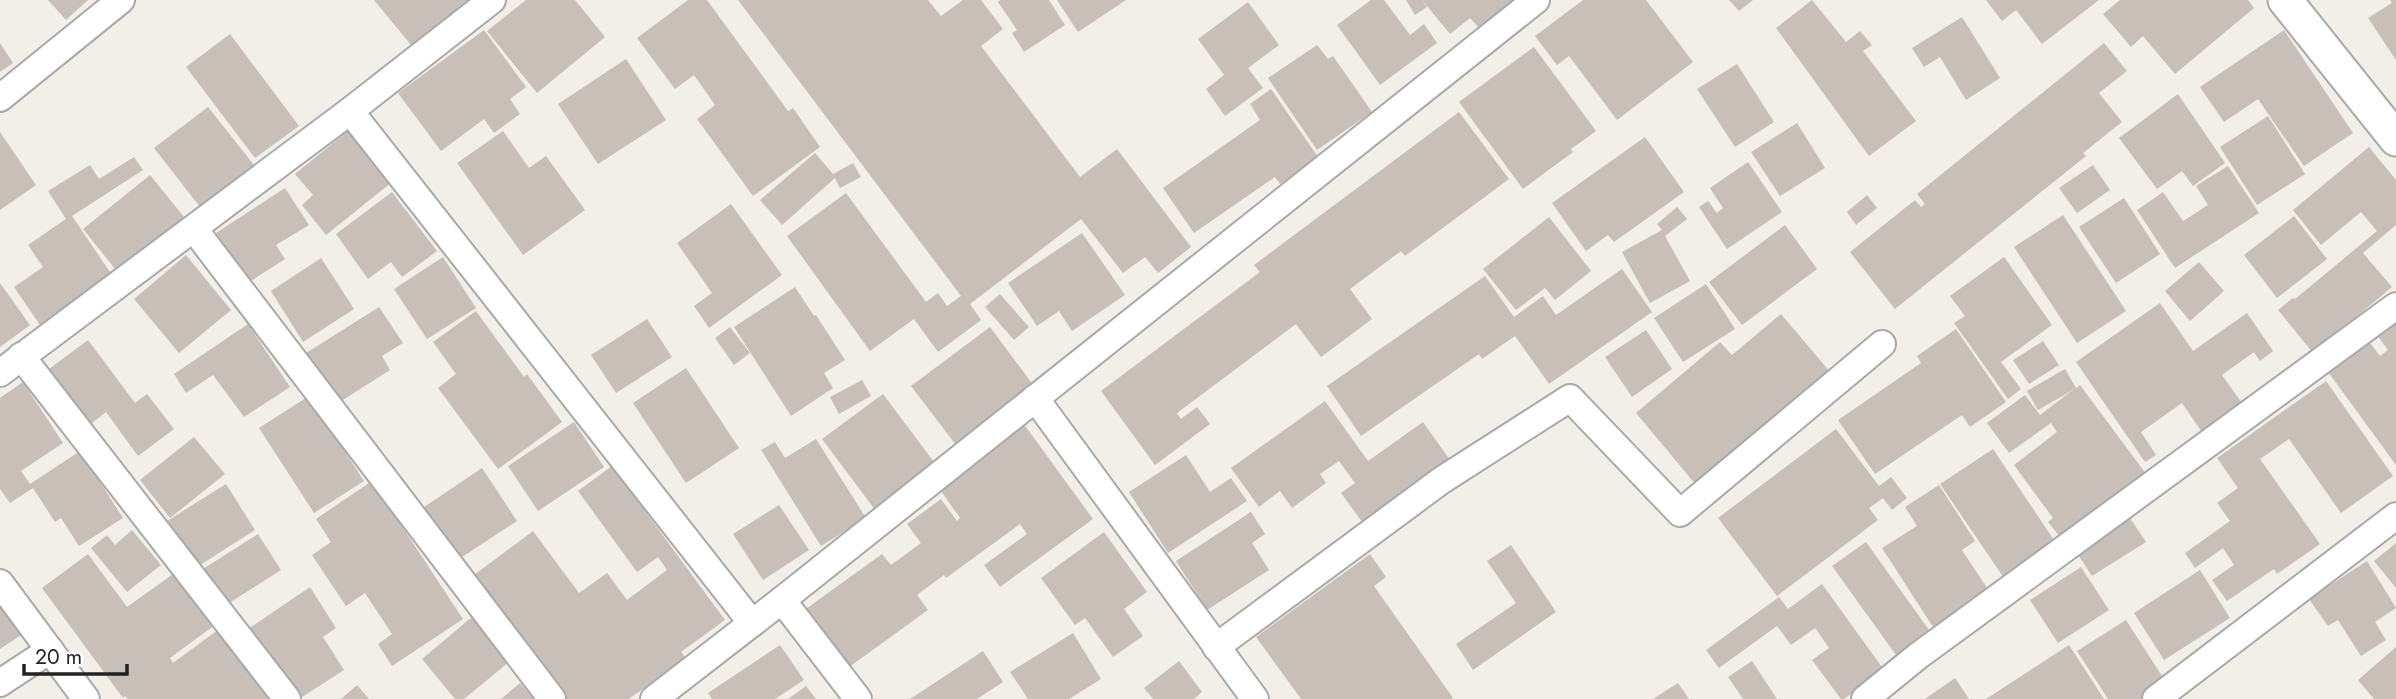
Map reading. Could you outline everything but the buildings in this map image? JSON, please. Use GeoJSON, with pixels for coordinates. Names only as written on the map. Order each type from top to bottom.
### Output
{"type":"FeatureCollection","features":[{"type":"Feature","properties":{"kind":"street"},"geometry":{"type":"LineString","coordinates":[[0,98],[121,0]]}},
{"type":"Feature","properties":{"kind":"street"},"geometry":{"type":"LineString","coordinates":[[0,373],[350,111],[492,0]]}},
{"type":"Feature","properties":{"kind":"street"},"geometry":{"type":"LineString","coordinates":[[654,699],[1536,0]]}},
{"type":"Feature","properties":{"kind":"street"},"geometry":{"type":"LineString","coordinates":[[2285,0],[2396,139]]}},
{"type":"Feature","properties":{"kind":"street"},"geometry":{"type":"LineString","coordinates":[[350,111],[752,623]]}},
{"type":"Feature","properties":{"kind":"street"},"geometry":{"type":"LineString","coordinates":[[194,229],[552,699]]}},
{"type":"Feature","properties":{"kind":"street"},"geometry":{"type":"LineString","coordinates":[[1865,699],[1918,656],[2396,306]]}},
{"type":"Feature","properties":{"kind":"street"},"geometry":{"type":"LineString","coordinates":[[1216,647],[1442,480],[1570,398],[1680,513],[1882,344]]}},
{"type":"Feature","properties":{"kind":"street"},"geometry":{"type":"LineString","coordinates":[[21,356],[287,699]]}},
{"type":"Feature","properties":{"kind":"street"},"geometry":{"type":"LineString","coordinates":[[1035,398],[1255,699]]}},
{"type":"Feature","properties":{"kind":"street"},"geometry":{"type":"LineString","coordinates":[[2156,699],[2396,516]]}},
{"type":"Feature","properties":{"kind":"street"},"geometry":{"type":"LineString","coordinates":[[0,583],[86,699]]}},
{"type":"Feature","properties":{"kind":"street"},"geometry":{"type":"LineString","coordinates":[[782,600],[858,699]]}},
{"type":"Feature","properties":{"kind":"street"},"geometry":{"type":"LineString","coordinates":[[0,683],[50,650]]}}]}
